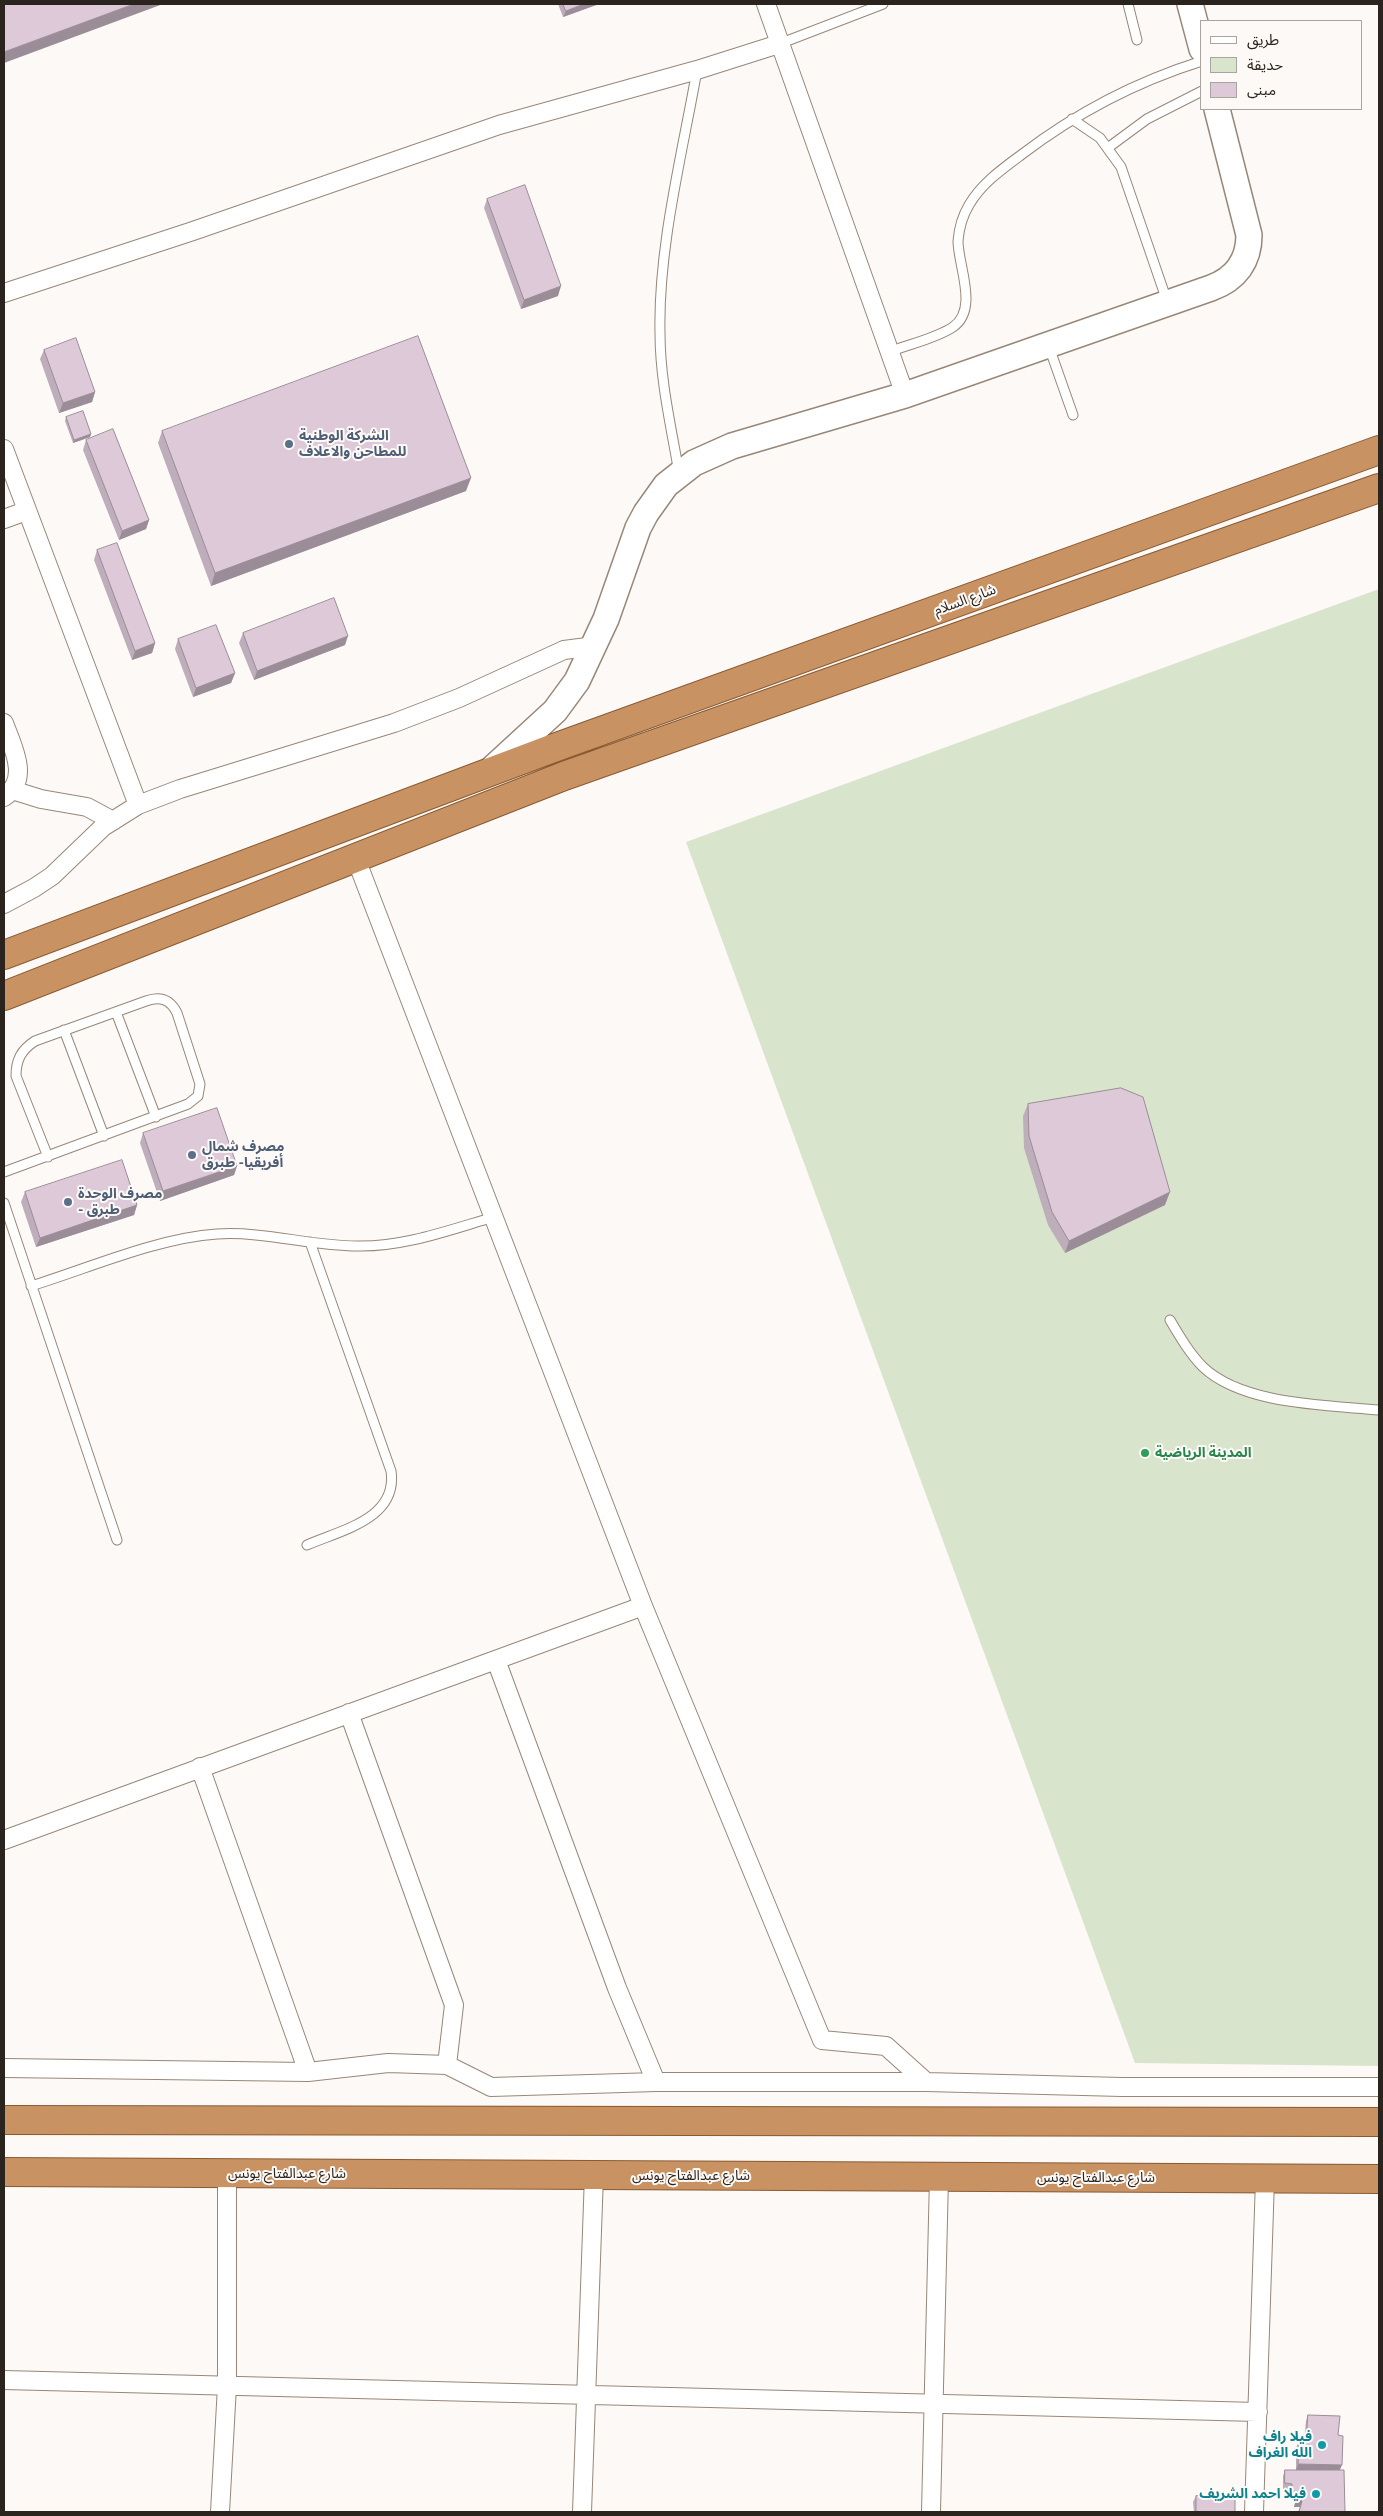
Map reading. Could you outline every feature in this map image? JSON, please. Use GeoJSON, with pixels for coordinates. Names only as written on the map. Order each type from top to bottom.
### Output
{"type":"FeatureCollection","features":[{"type":"Feature","properties":{"kind":"highway","name":"شارع السلام"},"geometry":{"type":"LineString","coordinates":[[4,955],[551,749],[1379,450]]}},
{"type":"Feature","properties":{"kind":"highway"},"geometry":{"type":"LineString","coordinates":[[4,996],[564,776],[1379,488]]}},
{"type":"Feature","properties":{"kind":"highway"},"geometry":{"type":"LineString","coordinates":[[4,2120],[1379,2122]]}},
{"type":"Feature","properties":{"kind":"highway","name":"شارع عبدالفتاح يونس"},"geometry":{"type":"LineString","coordinates":[[4,2172],[1379,2179]]}},
{"type":"Feature","properties":{"kind":"main road"},"geometry":{"type":"LineString","coordinates":[[1190,4],[1200,42]]}},
{"type":"Feature","properties":{"kind":"main road"},"geometry":{"type":"LineString","coordinates":[[487,773],[555,711],[577,681],[595,646],[638,528],[655,498],[679,473],[709,455],[732,446],[904,395],[1221,284],[1237,272],[1247,255],[1249,245],[1247,225],[1217,110]]}},
{"type":"Feature","properties":{"kind":"street"},"geometry":{"type":"LineString","coordinates":[[766,4],[904,395]]}},
{"type":"Feature","properties":{"kind":"street"},"geometry":{"type":"LineString","coordinates":[[4,293],[202,228],[491,128],[697,70],[779,44]]}},
{"type":"Feature","properties":{"kind":"street"},"geometry":{"type":"LineString","coordinates":[[4,449],[138,805]]}},
{"type":"Feature","properties":{"kind":"street"},"geometry":{"type":"LineString","coordinates":[[4,519],[26,511]]}},
{"type":"Feature","properties":{"kind":"street"},"geometry":{"type":"LineString","coordinates":[[4,904],[52,876],[112,820],[138,805],[402,720],[459,698],[564,650],[595,646]]}},
{"type":"Feature","properties":{"kind":"street"},"geometry":{"type":"LineString","coordinates":[[4,723],[18,769],[18,777],[8,794],[87,808],[112,820]]}},
{"type":"Feature","properties":{"kind":"street"},"geometry":{"type":"LineString","coordinates":[[356,859],[643,1606],[822,2040],[886,2046],[926,2082]]}},
{"type":"Feature","properties":{"kind":"street"},"geometry":{"type":"LineString","coordinates":[[4,1840],[643,1606]]}},
{"type":"Feature","properties":{"kind":"street"},"geometry":{"type":"LineString","coordinates":[[496,1660],[617,1988],[656,2082]]}},
{"type":"Feature","properties":{"kind":"street"},"geometry":{"type":"LineString","coordinates":[[348,1713],[454,2005],[448,2065]]}},
{"type":"Feature","properties":{"kind":"street"},"geometry":{"type":"LineString","coordinates":[[200,1768],[308,2072]]}},
{"type":"Feature","properties":{"kind":"street"},"geometry":{"type":"LineString","coordinates":[[4,2068],[308,2072],[388,2063],[448,2065],[491,2087],[656,2082],[926,2082],[1122,2087],[1379,2087]]}},
{"type":"Feature","properties":{"kind":"street"},"geometry":{"type":"LineString","coordinates":[[220,2512],[227,2386],[227,2173]]}},
{"type":"Feature","properties":{"kind":"street"},"geometry":{"type":"LineString","coordinates":[[582,2512],[594,2175]]}},
{"type":"Feature","properties":{"kind":"street"},"geometry":{"type":"LineString","coordinates":[[931,2512],[939,2177]]}},
{"type":"Feature","properties":{"kind":"street"},"geometry":{"type":"LineString","coordinates":[[1254,2512],[1265,2179]]}},
{"type":"Feature","properties":{"kind":"street"},"geometry":{"type":"LineString","coordinates":[[4,2380],[1258,2412]]}},
{"type":"Feature","properties":{"kind":"lane"},"geometry":{"type":"LineString","coordinates":[[779,44],[883,4]]}},
{"type":"Feature","properties":{"kind":"lane"},"geometry":{"type":"LineString","coordinates":[[1128,4],[1137,40]]}},
{"type":"Feature","properties":{"kind":"lane"},"geometry":{"type":"LineString","coordinates":[[889,352],[952,328],[962,318],[966,304],[958,240],[964,216],[969,204],[978,192],[1011,162],[1072,119],[1123,91],[1200,62]]}},
{"type":"Feature","properties":{"kind":"lane"},"geometry":{"type":"LineString","coordinates":[[679,473],[661,364],[660,305],[666,247],[697,70]]}},
{"type":"Feature","properties":{"kind":"lane"},"geometry":{"type":"LineString","coordinates":[[1108,147],[1147,119],[1200,93]]}},
{"type":"Feature","properties":{"kind":"lane"},"geometry":{"type":"LineString","coordinates":[[1072,119],[1091,131],[1108,147],[1126,178],[1168,303]]}},
{"type":"Feature","properties":{"kind":"lane"},"geometry":{"type":"LineString","coordinates":[[1049,345],[1073,415]]}},
{"type":"Feature","properties":{"kind":"lane"},"geometry":{"type":"LineString","coordinates":[[4,1172],[48,1157],[156,1117],[191,1102],[198,1096],[201,1088],[177,1013],[170,1003],[160,998],[64,1030],[28,1045],[19,1058],[16,1067],[19,1085],[48,1157]]}},
{"type":"Feature","properties":{"kind":"lane"},"geometry":{"type":"LineString","coordinates":[[116,1012],[156,1117]]}},
{"type":"Feature","properties":{"kind":"lane"},"geometry":{"type":"LineString","coordinates":[[64,1030],[104,1136]]}},
{"type":"Feature","properties":{"kind":"lane"},"geometry":{"type":"LineString","coordinates":[[4,1203],[117,1540]]}},
{"type":"Feature","properties":{"kind":"lane"},"geometry":{"type":"LineString","coordinates":[[31,1286],[159,1245],[193,1237],[242,1234],[334,1246],[384,1245],[411,1241],[494,1217]]}},
{"type":"Feature","properties":{"kind":"lane"},"geometry":{"type":"LineString","coordinates":[[307,1545],[373,1516],[389,1497],[392,1480],[391,1471],[310,1242]]}},
{"type":"Feature","properties":{"kind":"lane"},"geometry":{"type":"LineString","coordinates":[[1170,1320],[1184,1344],[1204,1367],[1221,1380],[1245,1391],[1313,1404],[1379,1410]]}},
{"type":"Feature","properties":{"kind":"green space","name":"المدينة الرياضية"},"geometry":{"type":"Polygon","coordinates":[[[1379,589],[1379,2066],[1135,2063],[686,842],[1379,589]]]}},
{"type":"Feature","properties":{"kind":"building"},"geometry":{"type":"Polygon","coordinates":[[[4,4],[134,4],[4,52],[4,4]]]}},
{"type":"Feature","properties":{"kind":"building"},"geometry":{"type":"Polygon","coordinates":[[[563,4],[584,4],[566,11],[563,4]]]}},
{"type":"Feature","properties":{"kind":"building"},"geometry":{"type":"Polygon","coordinates":[[[525,185],[561,286],[524,300],[487,199],[525,185]]]}},
{"type":"Feature","properties":{"kind":"building"},"geometry":{"type":"Polygon","coordinates":[[[418,336],[471,478],[215,573],[162,431],[418,336]]]}},
{"type":"Feature","properties":{"kind":"building"},"geometry":{"type":"Polygon","coordinates":[[[76,338],[95,392],[63,403],[44,350],[76,338]]]}},
{"type":"Feature","properties":{"kind":"building"},"geometry":{"type":"Polygon","coordinates":[[[83,411],[91,434],[74,440],[66,417],[83,411]]]}},
{"type":"Feature","properties":{"kind":"building"},"geometry":{"type":"Polygon","coordinates":[[[113,429],[149,520],[122,531],[86,440],[113,429]]]}},
{"type":"Feature","properties":{"kind":"building"},"geometry":{"type":"Polygon","coordinates":[[[117,543],[155,643],[135,651],[97,550],[117,543]]]}},
{"type":"Feature","properties":{"kind":"building"},"geometry":{"type":"Polygon","coordinates":[[[334,598],[348,636],[257,671],[243,633],[334,598]]]}},
{"type":"Feature","properties":{"kind":"building"},"geometry":{"type":"Polygon","coordinates":[[[216,625],[235,673],[196,688],[178,639],[216,625]]]}},
{"type":"Feature","properties":{"kind":"building"},"geometry":{"type":"Polygon","coordinates":[[[1121,1088],[1143,1097],[1170,1192],[1069,1241],[1052,1212],[1029,1136],[1028,1104],[1121,1088]]]}},
{"type":"Feature","properties":{"kind":"building"},"geometry":{"type":"Polygon","coordinates":[[[217,1108],[237,1166],[163,1191],[143,1133],[217,1108]]]}},
{"type":"Feature","properties":{"kind":"building"},"geometry":{"type":"Polygon","coordinates":[[[122,1160],[137,1205],[40,1238],[25,1192],[122,1160]]]}},
{"type":"Feature","properties":{"kind":"building","name":"فيلا راف الله الغراف"},"geometry":{"type":"Polygon","coordinates":[[[1308,2415],[1340,2416],[1338,2435],[1343,2436],[1342,2465],[1298,2464],[1299,2441],[1306,2442],[1308,2415]]]}},
{"type":"Feature","properties":{"kind":"building","name":"فيلا احمد الشريف"},"geometry":{"type":"Polygon","coordinates":[[[1285,2470],[1344,2470],[1345,2512],[1299,2512],[1302,2501],[1296,2500],[1298,2492],[1292,2491],[1292,2484],[1285,2483],[1285,2470]]]}},
{"type":"Feature","properties":{"kind":"building"},"geometry":{"type":"Polygon","coordinates":[[[1235,2495],[1235,2512],[1196,2512],[1196,2496],[1235,2495]]]}},
{"type":"Feature","properties":{"kind":"place","name":"الشركة الوطنية للمطاحن والاعلاف"},"geometry":{"type":"Point","coordinates":[289,444]}},
{"type":"Feature","properties":{"kind":"place","name":"مصرف شمال أفريقيا- طبرق"},"geometry":{"type":"Point","coordinates":[192,1155]}},
{"type":"Feature","properties":{"kind":"place","name":"مصرف الوحدة - طبرق"},"geometry":{"type":"Point","coordinates":[68,1202]}},
{"type":"Feature","properties":{"kind":"place","name":"المدينة الرياضية"},"geometry":{"type":"Point","coordinates":[1145,1453]}},
{"type":"Feature","properties":{"kind":"place","name":"فيلا راف الله الغراف"},"geometry":{"type":"Point","coordinates":[1322,2445]}},
{"type":"Feature","properties":{"kind":"place","name":"فيلا احمد الشريف"},"geometry":{"type":"Point","coordinates":[1316,2494]}}]}
